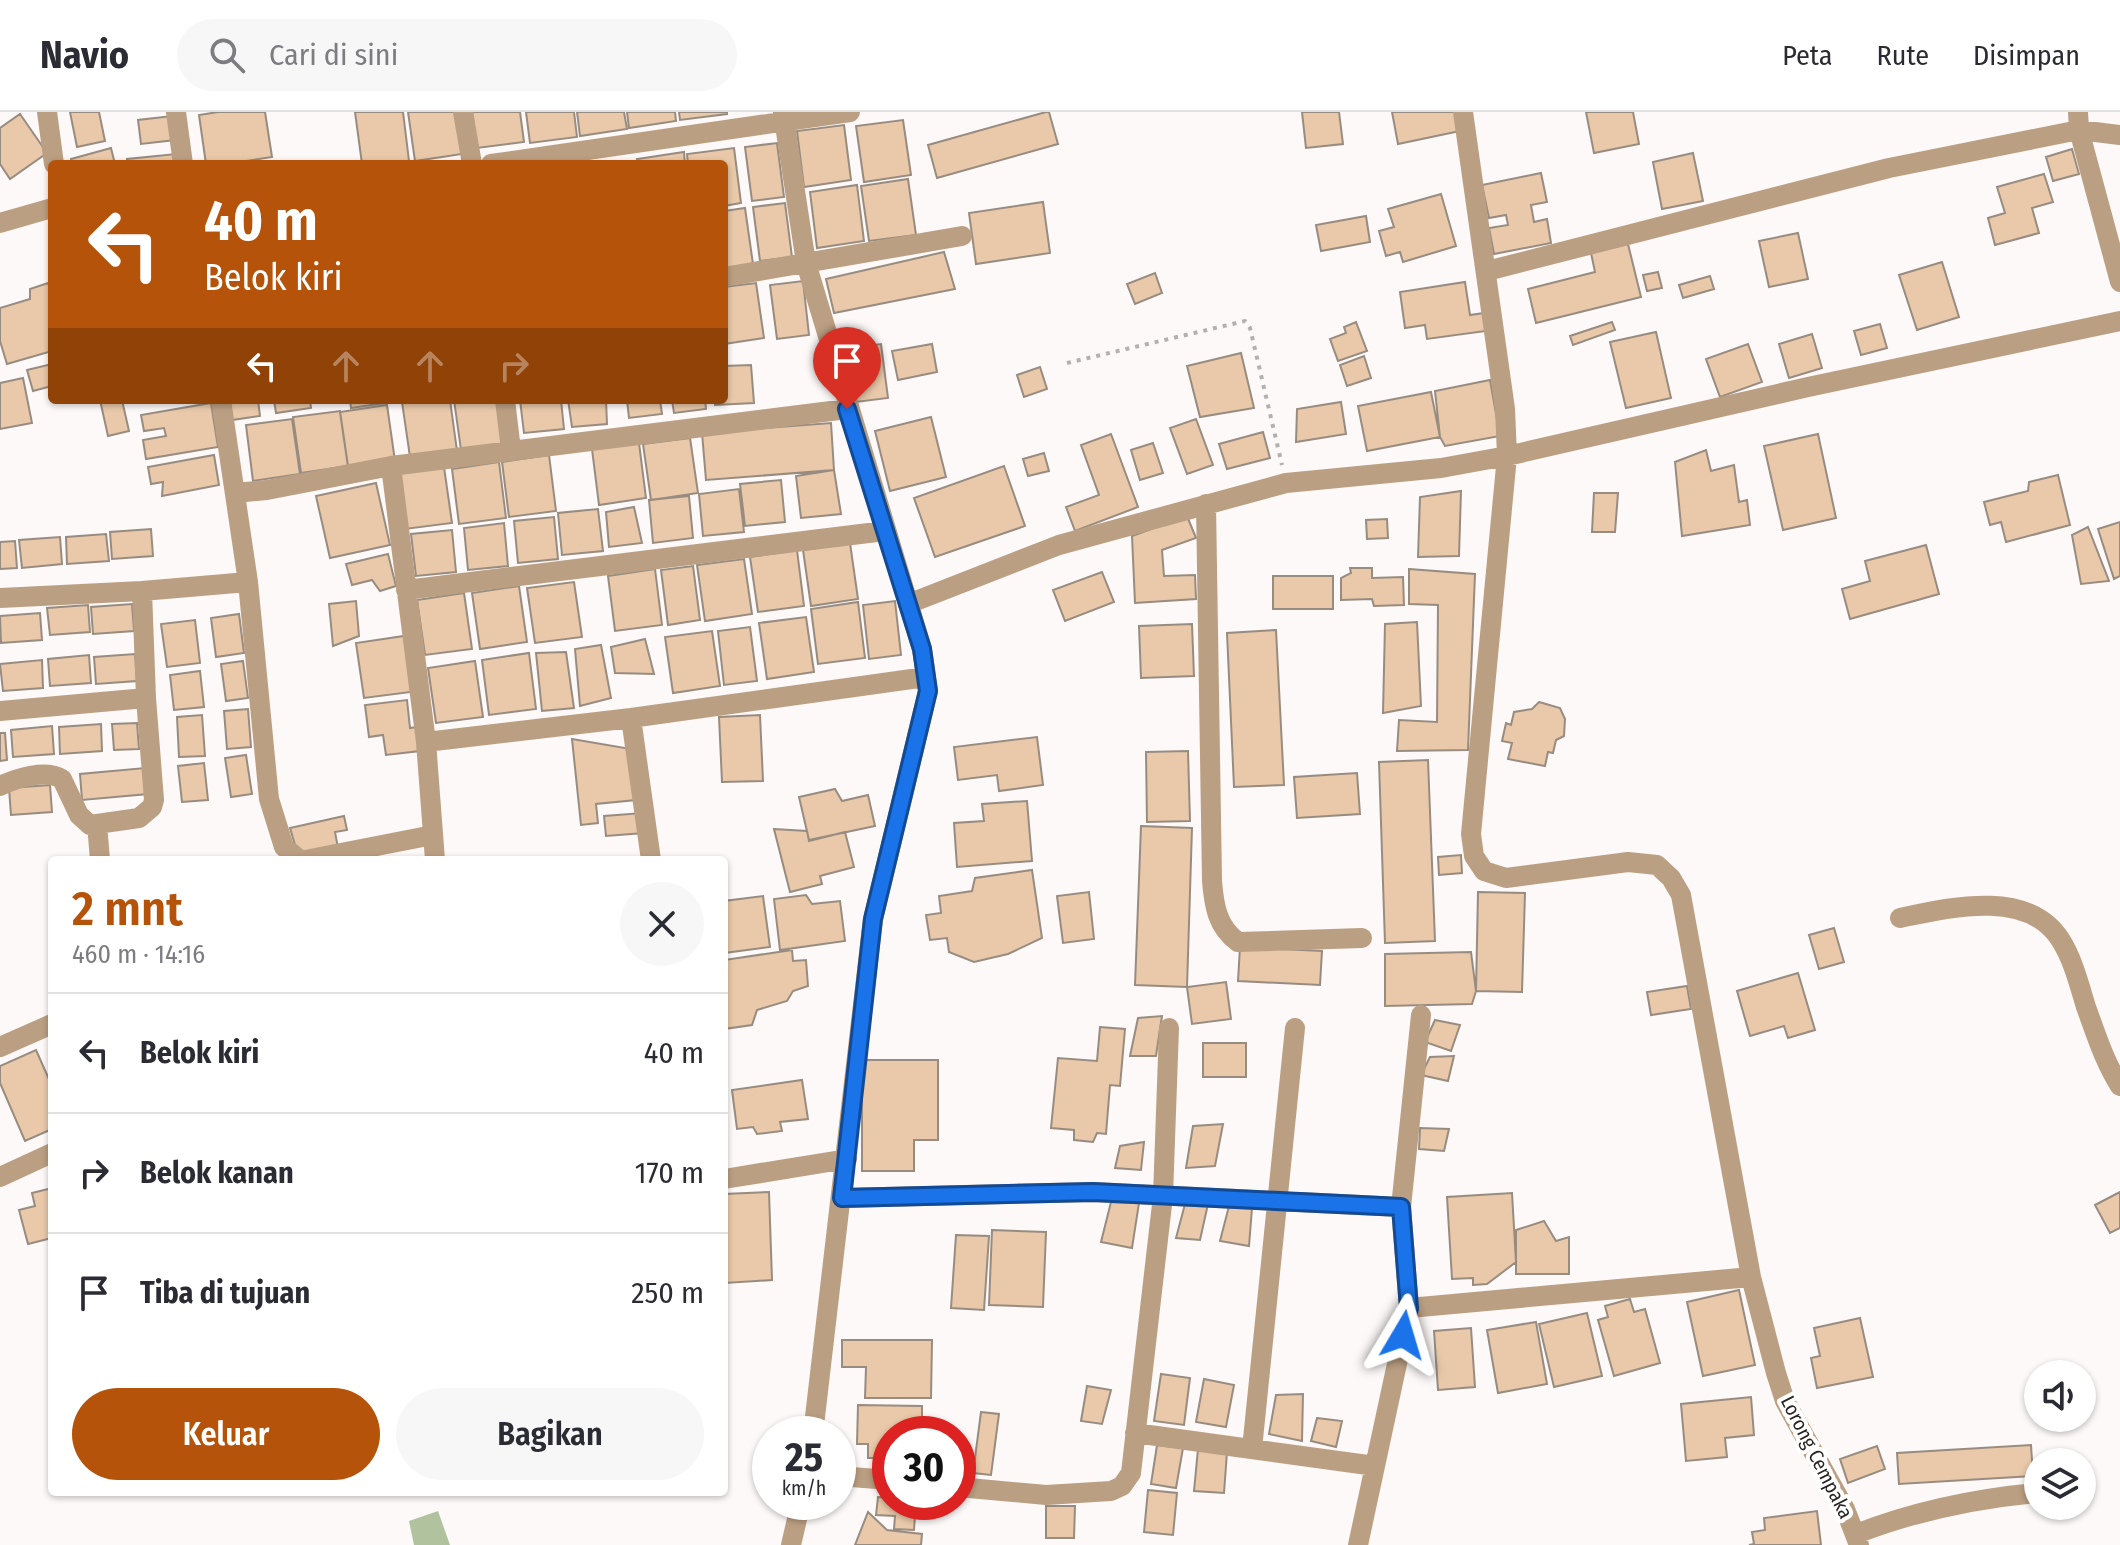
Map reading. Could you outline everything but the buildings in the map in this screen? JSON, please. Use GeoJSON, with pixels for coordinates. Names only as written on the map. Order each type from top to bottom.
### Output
{"type":"FeatureCollection","features":[{"type":"Feature","properties":{"kind":"street"},"geometry":{"type":"LineString","coordinates":[[47,112],[53,160]]}},
{"type":"Feature","properties":{"kind":"street"},"geometry":{"type":"LineString","coordinates":[[176,112],[182,160]]}},
{"type":"Feature","properties":{"kind":"street"},"geometry":{"type":"LineString","coordinates":[[463,112],[471,160]]}},
{"type":"Feature","properties":{"kind":"street"},"geometry":{"type":"LineString","coordinates":[[516,160],[784,117],[850,112]]}},
{"type":"Feature","properties":{"kind":"street","name":"Lorong Cempaka"},"geometry":{"type":"LineString","coordinates":[[1463,112],[1505,409],[1507,456],[1471,834],[1474,856],[1484,871],[1506,878],[1628,862],[1657,865],[1671,878],[1681,895],[1751,1277],[1785,1401],[1858,1540]]}},
{"type":"Feature","properties":{"kind":"street"},"geometry":{"type":"LineString","coordinates":[[784,117],[806,263],[847,409],[922,649],[928,691],[873,919],[815,1416]]}},
{"type":"Feature","properties":{"kind":"street"},"geometry":{"type":"LineString","coordinates":[[1487,271],[2078,121],[2120,135]]}},
{"type":"Feature","properties":{"kind":"street"},"geometry":{"type":"LineString","coordinates":[[2078,121],[2120,282]]}},
{"type":"Feature","properties":{"kind":"street"},"geometry":{"type":"LineString","coordinates":[[1,220],[48,209]]}},
{"type":"Feature","properties":{"kind":"street"},"geometry":{"type":"LineString","coordinates":[[728,276],[962,236]]}},
{"type":"Feature","properties":{"kind":"street"},"geometry":{"type":"LineString","coordinates":[[908,604],[1059,545],[1286,483],[1441,468],[1507,456],[1808,387],[2120,321]]}},
{"type":"Feature","properties":{"kind":"street"},"geometry":{"type":"LineString","coordinates":[[222,404],[248,582],[269,799],[284,847],[296,856]]}},
{"type":"Feature","properties":{"kind":"street"},"geometry":{"type":"LineString","coordinates":[[505,404],[511,450]]}},
{"type":"Feature","properties":{"kind":"street"},"geometry":{"type":"LineString","coordinates":[[235,493],[267,490],[391,466],[847,409]]}},
{"type":"Feature","properties":{"kind":"street"},"geometry":{"type":"LineString","coordinates":[[391,466],[426,742],[435,856]]}},
{"type":"Feature","properties":{"kind":"street"},"geometry":{"type":"LineString","coordinates":[[1206,504],[1212,881],[1217,914],[1227,934],[1238,942],[1362,938]]}},
{"type":"Feature","properties":{"kind":"street"},"geometry":{"type":"LineString","coordinates":[[406,590],[885,531]]}},
{"type":"Feature","properties":{"kind":"street"},"geometry":{"type":"LineString","coordinates":[[0,598],[248,582]]}},
{"type":"Feature","properties":{"kind":"street"},"geometry":{"type":"LineString","coordinates":[[0,786],[24,777],[56,776],[62,779],[83,821],[90,825],[139,818],[152,807],[142,591]]}},
{"type":"Feature","properties":{"kind":"street"},"geometry":{"type":"LineString","coordinates":[[426,742],[631,718],[926,677]]}},
{"type":"Feature","properties":{"kind":"street"},"geometry":{"type":"LineString","coordinates":[[0,711],[146,698]]}},
{"type":"Feature","properties":{"kind":"street"},"geometry":{"type":"LineString","coordinates":[[631,718],[650,856]]}},
{"type":"Feature","properties":{"kind":"street"},"geometry":{"type":"LineString","coordinates":[[97,824],[100,856]]}},
{"type":"Feature","properties":{"kind":"street"},"geometry":{"type":"LineString","coordinates":[[323,856],[433,835]]}},
{"type":"Feature","properties":{"kind":"street"},"geometry":{"type":"LineString","coordinates":[[1900,918],[1956,906],[1989,905],[2030,914],[2048,924],[2068,954],[2101,1049],[2120,1086]]}},
{"type":"Feature","properties":{"kind":"street"},"geometry":{"type":"LineString","coordinates":[[1358,1545],[1409,1308],[1401,1207],[1421,1015]]}},
{"type":"Feature","properties":{"kind":"street"},"geometry":{"type":"LineString","coordinates":[[0,1047],[48,1026]]}},
{"type":"Feature","properties":{"kind":"street"},"geometry":{"type":"LineString","coordinates":[[976,1489],[1046,1495],[1111,1491],[1122,1486],[1131,1473],[1163,1196],[1169,1028]]}},
{"type":"Feature","properties":{"kind":"street"},"geometry":{"type":"LineString","coordinates":[[1252,1449],[1295,1028]]}},
{"type":"Feature","properties":{"kind":"street"},"geometry":{"type":"LineString","coordinates":[[0,1177],[48,1155]]}},
{"type":"Feature","properties":{"kind":"street"},"geometry":{"type":"LineString","coordinates":[[728,1178],[847,1159]]}},
{"type":"Feature","properties":{"kind":"street"},"geometry":{"type":"LineString","coordinates":[[842,1198],[1093,1192],[1401,1207]]}},
{"type":"Feature","properties":{"kind":"street"},"geometry":{"type":"LineString","coordinates":[[1409,1308],[1751,1277]]}},
{"type":"Feature","properties":{"kind":"street"},"geometry":{"type":"LineString","coordinates":[[1135,1433],[1375,1466]]}},
{"type":"Feature","properties":{"kind":"street"},"geometry":{"type":"LineString","coordinates":[[1858,1540],[1920,1511],[2024,1494]]}},
{"type":"Feature","properties":{"kind":"street"},"geometry":{"type":"LineString","coordinates":[[791,1545],[797,1520]]}},
{"type":"Feature","properties":{"kind":"path"},"geometry":{"type":"LineString","coordinates":[[1067,363],[1245,321],[1250,328],[1286,483]]}},
{"type":"Feature","properties":{"kind":"green space"},"geometry":{"type":"Polygon","coordinates":[[[438,1511],[450,1545],[414,1545],[409,1521],[438,1511]]]}},
{"type":"Feature","properties":{"kind":"route"},"geometry":{"type":"LineString","coordinates":[[847,409],[922,649],[928,691],[873,919],[842,1198],[1093,1192],[1401,1207],[1409,1308],[1403,1335]]}}]}
